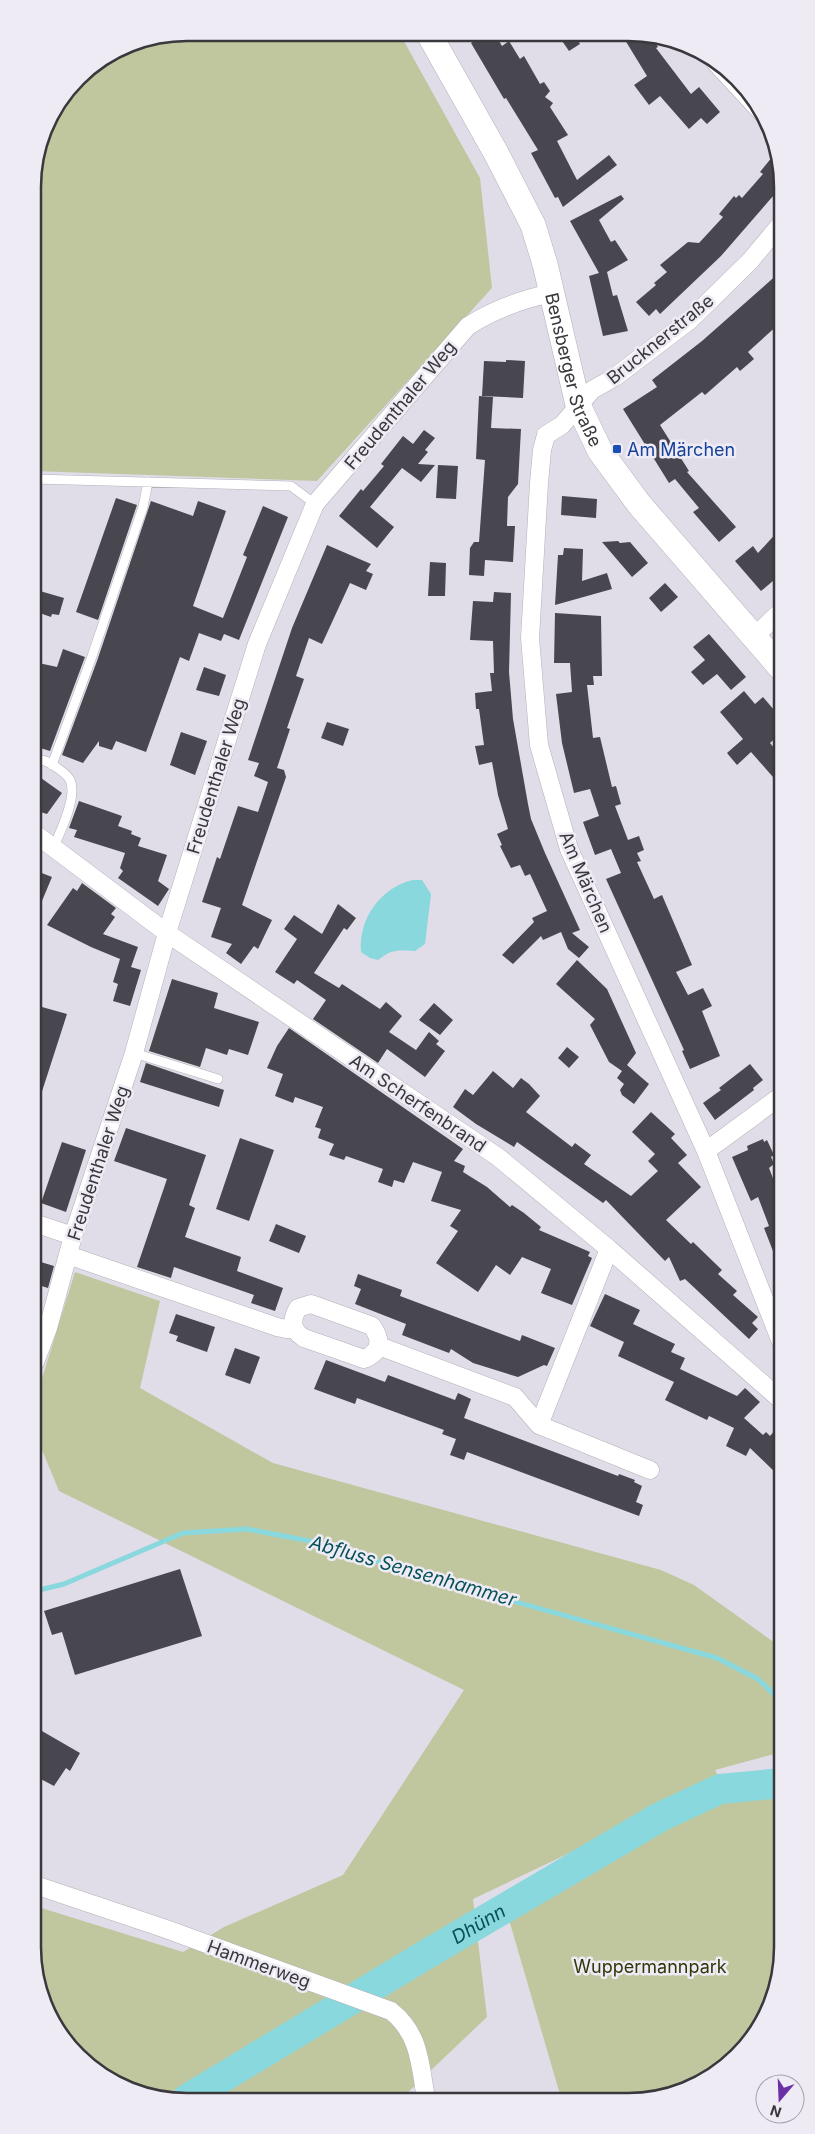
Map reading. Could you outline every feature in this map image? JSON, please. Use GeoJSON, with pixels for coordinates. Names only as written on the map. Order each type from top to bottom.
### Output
{"type":"FeatureCollection","features":[{"type":"Feature","properties":{"kind":"main road","name":"Bensberger Straße"},"geometry":{"type":"LineString","coordinates":[[433,41],[524,207],[541,250],[578,405],[600,451],[624,486],[774,660]]}},
{"type":"Feature","properties":{"kind":"street","name":"Brucknerstraße"},"geometry":{"type":"LineString","coordinates":[[578,405],[592,390],[615,377],[690,320],[750,261],[774,232]]}},
{"type":"Feature","properties":{"kind":"street","name":"Freudenthaler Weg"},"geometry":{"type":"LineString","coordinates":[[41,1345],[74,1236],[134,1053],[167,933],[257,644],[315,504],[468,326],[477,320],[531,297],[552,293]]}},
{"type":"Feature","properties":{"kind":"street","name":"Am Märchen"},"geometry":{"type":"LineString","coordinates":[[578,405],[562,424],[546,436],[543,442],[541,459],[530,638],[539,745],[569,849],[706,1151],[773,1323]]}},
{"type":"Feature","properties":{"kind":"street"},"geometry":{"type":"LineString","coordinates":[[754,636],[774,618]]}},
{"type":"Feature","properties":{"kind":"street","name":"Am Scherfenbrand"},"geometry":{"type":"LineString","coordinates":[[42,839],[167,933],[498,1158],[773,1388]]}},
{"type":"Feature","properties":{"kind":"street"},"geometry":{"type":"LineString","coordinates":[[706,1151],[773,1102]]}},
{"type":"Feature","properties":{"kind":"street"},"geometry":{"type":"LineString","coordinates":[[41,1225],[74,1236]]}},
{"type":"Feature","properties":{"kind":"street"},"geometry":{"type":"LineString","coordinates":[[539,1425],[609,1249]]}},
{"type":"Feature","properties":{"kind":"street"},"geometry":{"type":"LineString","coordinates":[[68,1255],[277,1327],[294,1328]]}},
{"type":"Feature","properties":{"kind":"street"},"geometry":{"type":"LineString","coordinates":[[311,1304],[372,1326],[379,1339],[379,1346],[370,1356],[364,1359],[304,1338],[294,1328],[293,1322],[298,1308],[311,1304]]}},
{"type":"Feature","properties":{"kind":"street"},"geometry":{"type":"LineString","coordinates":[[379,1346],[515,1397],[539,1425],[650,1470]]}},
{"type":"Feature","properties":{"kind":"street","name":"Hammerweg"},"geometry":{"type":"LineString","coordinates":[[41,1887],[166,1929],[391,2011],[404,2022],[417,2048],[425,2093]]}},
{"type":"Feature","properties":{"kind":"lane"},"geometry":{"type":"LineString","coordinates":[[42,479],[292,486],[315,504]]}},
{"type":"Feature","properties":{"kind":"lane"},"geometry":{"type":"LineString","coordinates":[[52,765],[91,659],[136,526],[148,482]]}},
{"type":"Feature","properties":{"kind":"lane"},"geometry":{"type":"LineString","coordinates":[[42,760],[52,765],[70,779],[73,791],[67,814],[54,848]]}},
{"type":"Feature","properties":{"kind":"lane"},"geometry":{"type":"LineString","coordinates":[[134,1053],[218,1079]]}},
{"type":"Feature","properties":{"kind":"green space"},"geometry":{"type":"Polygon","coordinates":[[[188,41],[404,41],[480,178],[492,288],[317,481],[42,471],[42,178],[44,159],[56,123],[84,84],[114,61],[132,52],[159,44],[188,41]]]}},
{"type":"Feature","properties":{"kind":"green space"},"geometry":{"type":"Polygon","coordinates":[[[75,1272],[160,1301],[140,1388],[273,1463],[661,1570],[694,1585],[773,1642],[773,1754],[715,1770],[721,1781],[473,1899],[487,2017],[407,2093],[188,2093],[159,2090],[132,2082],[114,2073],[84,2050],[56,2011],[44,1975],[41,1946],[41,1908],[183,1952],[224,1927],[343,1875],[464,1690],[59,1491],[41,1448],[41,1381],[75,1272]]]}},
{"type":"Feature","properties":{"kind":"green space","name":"Wuppermannpark"},"geometry":{"type":"Polygon","coordinates":[[[773,1778],[773,1956],[771,1975],[763,2002],[749,2028],[724,2056],[700,2073],[683,2082],[656,2090],[627,2093],[560,2093],[505,1906],[673,1815],[773,1778]]]}},
{"type":"Feature","properties":{"kind":"water"},"geometry":{"type":"Polygon","coordinates":[[[413,880],[422,880],[431,894],[425,944],[415,951],[395,951],[378,960],[370,958],[361,952],[361,940],[363,928],[374,906],[391,890],[413,880]]]}},
{"type":"Feature","properties":{"kind":"building"},"geometry":{"type":"Polygon","coordinates":[[[474,41],[499,41],[502,46],[509,41],[520,59],[524,56],[540,84],[544,82],[550,91],[545,97],[553,103],[550,107],[568,135],[557,141],[577,180],[609,155],[617,165],[563,207],[558,197],[555,198],[531,153],[538,150],[506,98],[504,99],[471,43],[474,41]]]}},
{"type":"Feature","properties":{"kind":"building"},"geometry":{"type":"Polygon","coordinates":[[[562,41],[578,41],[580,44],[569,51],[562,41]]]}},
{"type":"Feature","properties":{"kind":"building"},"geometry":{"type":"Polygon","coordinates":[[[626,41],[656,44],[658,47],[656,48],[691,94],[699,87],[720,112],[707,124],[701,118],[689,129],[660,96],[649,105],[634,85],[647,76],[626,41]]]}},
{"type":"Feature","properties":{"kind":"building"},"geometry":{"type":"Polygon","coordinates":[[[771,159],[774,195],[721,256],[660,314],[656,309],[649,316],[636,302],[656,285],[654,283],[667,272],[660,265],[688,242],[699,243],[723,217],[719,214],[734,196],[736,198],[739,195],[742,198],[763,174],[760,172],[771,159]]]}},
{"type":"Feature","properties":{"kind":"building"},"geometry":{"type":"Polygon","coordinates":[[[621,195],[624,199],[599,220],[611,242],[615,240],[628,260],[607,272],[613,296],[617,295],[628,331],[603,336],[589,276],[599,273],[570,221],[621,195]]]}},
{"type":"Feature","properties":{"kind":"building"},"geometry":{"type":"Polygon","coordinates":[[[774,277],[774,329],[748,352],[754,359],[740,371],[737,367],[705,395],[702,392],[660,425],[689,471],[687,472],[736,527],[719,542],[693,512],[699,508],[675,479],[669,483],[623,409],[657,387],[652,380],[702,341],[774,277]]]}},
{"type":"Feature","properties":{"kind":"building"},"geometry":{"type":"Polygon","coordinates":[[[506,360],[525,361],[523,398],[482,396],[484,361],[506,362],[506,360]]]}},
{"type":"Feature","properties":{"kind":"building"},"geometry":{"type":"Polygon","coordinates":[[[479,396],[493,397],[491,428],[521,429],[518,484],[508,497],[507,526],[515,526],[513,562],[485,560],[484,576],[469,575],[470,548],[474,542],[479,542],[485,460],[476,459],[479,396]]]}},
{"type":"Feature","properties":{"kind":"building"},"geometry":{"type":"Polygon","coordinates":[[[424,430],[435,438],[425,450],[428,452],[418,464],[435,465],[421,482],[402,468],[370,507],[394,527],[377,548],[339,516],[361,489],[363,491],[384,466],[381,464],[403,436],[413,444],[424,430]]]}},
{"type":"Feature","properties":{"kind":"building"},"geometry":{"type":"Polygon","coordinates":[[[438,465],[458,466],[456,499],[436,498],[438,465]]]}},
{"type":"Feature","properties":{"kind":"building"},"geometry":{"type":"Polygon","coordinates":[[[562,496],[597,499],[596,518],[561,515],[562,496]]]}},
{"type":"Feature","properties":{"kind":"building"},"geometry":{"type":"Polygon","coordinates":[[[116,498],[137,505],[98,620],[76,612],[116,498]]]}},
{"type":"Feature","properties":{"kind":"building"},"geometry":{"type":"Polygon","coordinates":[[[151,501],[193,516],[198,501],[226,511],[193,606],[223,618],[247,557],[243,555],[263,506],[288,517],[239,640],[224,634],[221,641],[199,633],[189,661],[180,657],[146,752],[116,741],[112,750],[99,746],[99,741],[83,763],[62,755],[97,661],[151,501]]]}},
{"type":"Feature","properties":{"kind":"building"},"geometry":{"type":"Polygon","coordinates":[[[774,536],[774,580],[761,591],[735,561],[753,546],[758,553],[774,536]]]}},
{"type":"Feature","properties":{"kind":"building"},"geometry":{"type":"Polygon","coordinates":[[[618,541],[620,543],[630,542],[648,563],[632,577],[602,542],[618,541]]]}},
{"type":"Feature","properties":{"kind":"building"},"geometry":{"type":"Polygon","coordinates":[[[327,545],[371,564],[366,571],[373,574],[366,590],[350,583],[322,644],[309,638],[296,676],[304,679],[287,728],[290,729],[277,768],[284,770],[286,777],[242,905],[272,920],[258,949],[254,946],[241,964],[226,953],[232,944],[211,937],[221,908],[202,902],[217,857],[220,859],[238,806],[258,812],[268,782],[254,776],[259,763],[248,760],[292,628],[327,545]]]}},
{"type":"Feature","properties":{"kind":"building"},"geometry":{"type":"Polygon","coordinates":[[[564,548],[583,549],[582,581],[607,573],[612,589],[555,605],[558,555],[563,555],[564,548]]]}},
{"type":"Feature","properties":{"kind":"building"},"geometry":{"type":"Polygon","coordinates":[[[430,562],[446,563],[445,596],[428,596],[430,562]]]}},
{"type":"Feature","properties":{"kind":"building"},"geometry":{"type":"Polygon","coordinates":[[[665,583],[678,597],[661,612],[649,598],[665,583]]]}},
{"type":"Feature","properties":{"kind":"building"},"geometry":{"type":"Polygon","coordinates":[[[42,592],[64,598],[59,615],[52,614],[51,617],[42,614],[42,592]]]}},
{"type":"Feature","properties":{"kind":"building"},"geometry":{"type":"Polygon","coordinates":[[[494,592],[511,593],[509,672],[513,719],[528,804],[531,819],[545,853],[580,930],[572,933],[589,947],[579,958],[568,949],[561,932],[543,940],[541,936],[513,964],[502,955],[534,922],[532,918],[547,911],[530,874],[525,876],[520,865],[511,868],[500,846],[502,845],[497,834],[508,829],[498,795],[492,762],[479,765],[475,746],[484,745],[479,709],[476,709],[475,693],[492,691],[490,673],[494,673],[493,641],[470,640],[473,601],[493,602],[494,592]]]}},
{"type":"Feature","properties":{"kind":"building"},"geometry":{"type":"Polygon","coordinates":[[[555,613],[601,616],[602,676],[593,676],[594,685],[587,685],[593,738],[600,737],[612,787],[616,786],[621,804],[615,806],[628,840],[639,836],[644,850],[637,853],[641,861],[637,862],[654,899],[662,895],[692,965],[676,972],[688,995],[703,988],[712,1006],[702,1011],[720,1056],[690,1069],[682,1051],[684,1050],[606,879],[621,873],[611,849],[595,855],[583,822],[599,816],[590,789],[574,793],[562,743],[556,694],[572,692],[570,663],[554,663],[555,613]]]}},
{"type":"Feature","properties":{"kind":"building"},"geometry":{"type":"Polygon","coordinates":[[[709,634],[746,677],[731,690],[717,674],[703,685],[691,672],[705,660],[693,647],[709,634]]]}},
{"type":"Feature","properties":{"kind":"building"},"geometry":{"type":"Polygon","coordinates":[[[63,649],[85,657],[50,751],[42,748],[42,664],[57,667],[63,649]]]}},
{"type":"Feature","properties":{"kind":"building"},"geometry":{"type":"Polygon","coordinates":[[[204,667],[226,675],[219,696],[196,690],[204,667]]]}},
{"type":"Feature","properties":{"kind":"building"},"geometry":{"type":"Polygon","coordinates":[[[744,691],[755,704],[763,697],[774,710],[774,740],[770,743],[774,747],[774,778],[751,752],[737,765],[727,753],[743,739],[720,712],[744,691]]]}},
{"type":"Feature","properties":{"kind":"building"},"geometry":{"type":"Polygon","coordinates":[[[327,722],[349,729],[343,746],[321,738],[327,722]]]}},
{"type":"Feature","properties":{"kind":"building"},"geometry":{"type":"Polygon","coordinates":[[[181,732],[207,741],[195,775],[170,765],[181,732]]]}},
{"type":"Feature","properties":{"kind":"building"},"geometry":{"type":"Polygon","coordinates":[[[42,778],[62,793],[47,814],[42,812],[42,778]]]}},
{"type":"Feature","properties":{"kind":"building"},"geometry":{"type":"Polygon","coordinates":[[[79,801],[122,816],[118,826],[132,831],[131,834],[141,838],[138,846],[167,855],[158,881],[169,889],[158,906],[118,878],[123,871],[120,868],[125,853],[74,837],[77,830],[69,828],[79,801]]]}},
{"type":"Feature","properties":{"kind":"building"},"geometry":{"type":"Polygon","coordinates":[[[42,873],[52,877],[42,902],[42,873]]]}},
{"type":"Feature","properties":{"kind":"building"},"geometry":{"type":"Polygon","coordinates":[[[82,883],[116,908],[111,914],[115,917],[103,934],[138,947],[131,967],[141,970],[130,1006],[113,1001],[118,984],[113,982],[120,959],[47,925],[73,888],[77,891],[82,883]]]}},
{"type":"Feature","properties":{"kind":"building"},"geometry":{"type":"Polygon","coordinates":[[[338,904],[356,918],[347,930],[344,928],[314,973],[339,988],[342,984],[380,1009],[386,1002],[402,1016],[389,1032],[416,1050],[429,1032],[439,1041],[436,1044],[445,1051],[425,1077],[387,1049],[378,1063],[313,1019],[326,1000],[297,980],[294,984],[275,972],[297,939],[284,929],[294,915],[322,934],[338,904]]]}},
{"type":"Feature","properties":{"kind":"building"},"geometry":{"type":"Polygon","coordinates":[[[577,960],[607,989],[636,1053],[627,1065],[649,1084],[634,1104],[622,1095],[620,1090],[624,1084],[617,1078],[622,1071],[609,1062],[590,1025],[595,1019],[556,984],[577,960]]]}},
{"type":"Feature","properties":{"kind":"building"},"geometry":{"type":"Polygon","coordinates":[[[172,979],[218,993],[214,1008],[259,1022],[248,1055],[229,1049],[227,1055],[206,1048],[200,1067],[149,1051],[172,979]]]}},
{"type":"Feature","properties":{"kind":"building"},"geometry":{"type":"Polygon","coordinates":[[[434,1003],[453,1020],[440,1035],[419,1020],[434,1003]]]}},
{"type":"Feature","properties":{"kind":"building"},"geometry":{"type":"Polygon","coordinates":[[[42,1007],[67,1014],[41,1093],[42,1007]]]}},
{"type":"Feature","properties":{"kind":"building"},"geometry":{"type":"Polygon","coordinates":[[[289,1028],[463,1149],[454,1161],[465,1166],[463,1172],[487,1187],[510,1207],[512,1205],[524,1213],[541,1227],[539,1230],[590,1252],[588,1256],[592,1258],[572,1305],[541,1293],[551,1269],[522,1257],[510,1275],[496,1265],[478,1292],[436,1263],[458,1231],[450,1226],[461,1210],[431,1201],[442,1172],[413,1162],[404,1183],[394,1180],[392,1187],[378,1182],[383,1169],[346,1156],[344,1160],[329,1155],[334,1144],[318,1138],[321,1129],[315,1127],[323,1107],[295,1097],[293,1103],[275,1096],[283,1074],[267,1068],[277,1046],[289,1028]]]}},
{"type":"Feature","properties":{"kind":"building"},"geometry":{"type":"Polygon","coordinates":[[[567,1047],[579,1057],[569,1068],[558,1058],[567,1047]]]}},
{"type":"Feature","properties":{"kind":"building"},"geometry":{"type":"Polygon","coordinates":[[[146,1063],[224,1090],[219,1107],[140,1082],[146,1063]]]}},
{"type":"Feature","properties":{"kind":"building"},"geometry":{"type":"Polygon","coordinates":[[[750,1064],[763,1080],[753,1088],[754,1090],[715,1120],[703,1103],[750,1064]]]}},
{"type":"Feature","properties":{"kind":"building"},"geometry":{"type":"Polygon","coordinates":[[[493,1071],[513,1088],[521,1078],[529,1084],[540,1096],[526,1112],[572,1147],[575,1143],[591,1155],[584,1164],[631,1196],[658,1171],[648,1161],[655,1154],[632,1132],[651,1112],[675,1134],[671,1138],[687,1155],[678,1163],[701,1187],[666,1220],[691,1244],[693,1242],[722,1270],[718,1274],[737,1291],[733,1295],[758,1317],[752,1323],[758,1329],[749,1339],[685,1279],[680,1281],[669,1257],[665,1261],[606,1200],[603,1203],[517,1142],[514,1147],[476,1124],[453,1107],[465,1089],[473,1095],[493,1071]]]}},
{"type":"Feature","properties":{"kind":"building"},"geometry":{"type":"Polygon","coordinates":[[[126,1128],[206,1155],[189,1205],[195,1208],[185,1237],[241,1257],[237,1271],[283,1288],[275,1311],[251,1303],[254,1295],[174,1267],[171,1278],[137,1267],[167,1179],[114,1161],[126,1128]]]}},
{"type":"Feature","properties":{"kind":"building"},"geometry":{"type":"Polygon","coordinates":[[[240,1138],[274,1150],[249,1221],[216,1209],[240,1138]]]}},
{"type":"Feature","properties":{"kind":"building"},"geometry":{"type":"Polygon","coordinates":[[[763,1139],[764,1142],[767,1140],[773,1154],[771,1157],[773,1164],[769,1168],[773,1179],[773,1252],[764,1228],[769,1226],[758,1197],[751,1201],[732,1157],[748,1150],[747,1146],[763,1139]]]}},
{"type":"Feature","properties":{"kind":"building"},"geometry":{"type":"Polygon","coordinates":[[[62,1142],[86,1150],[66,1212],[41,1202],[62,1142]]]}},
{"type":"Feature","properties":{"kind":"building"},"geometry":{"type":"Polygon","coordinates":[[[276,1224],[306,1236],[299,1253],[269,1241],[276,1224]]]}},
{"type":"Feature","properties":{"kind":"building"},"geometry":{"type":"Polygon","coordinates":[[[41,1262],[54,1266],[48,1288],[41,1286],[41,1262]]]}},
{"type":"Feature","properties":{"kind":"building"},"geometry":{"type":"Polygon","coordinates":[[[358,1274],[402,1290],[400,1296],[520,1341],[522,1335],[555,1348],[547,1366],[544,1365],[518,1377],[473,1363],[451,1349],[449,1353],[402,1335],[406,1324],[355,1304],[361,1289],[354,1286],[358,1274]]]}},
{"type":"Feature","properties":{"kind":"building"},"geometry":{"type":"Polygon","coordinates":[[[605,1294],[640,1310],[633,1324],[675,1344],[671,1352],[685,1358],[680,1369],[737,1396],[745,1388],[760,1402],[744,1418],[763,1435],[766,1432],[770,1436],[773,1432],[773,1471],[750,1448],[746,1456],[726,1446],[734,1428],[709,1416],[707,1420],[665,1400],[674,1382],[618,1356],[624,1342],[590,1326],[605,1294]]]}},
{"type":"Feature","properties":{"kind":"building"},"geometry":{"type":"Polygon","coordinates":[[[176,1314],[215,1327],[207,1352],[176,1341],[178,1336],[169,1333],[176,1314]]]}},
{"type":"Feature","properties":{"kind":"building"},"geometry":{"type":"Polygon","coordinates":[[[235,1348],[260,1357],[250,1384],[225,1375],[235,1348]]]}},
{"type":"Feature","properties":{"kind":"building"},"geometry":{"type":"Polygon","coordinates":[[[326,1360],[385,1382],[388,1375],[455,1400],[458,1393],[471,1399],[464,1418],[618,1476],[619,1474],[635,1480],[634,1482],[642,1486],[636,1502],[643,1505],[639,1516],[467,1452],[464,1460],[450,1455],[456,1439],[442,1434],[444,1430],[357,1398],[355,1404],[314,1389],[326,1360]]]}},
{"type":"Feature","properties":{"kind":"building"},"geometry":{"type":"Polygon","coordinates":[[[180,1569],[202,1636],[75,1675],[62,1632],[52,1635],[44,1611],[180,1569]]]}},
{"type":"Feature","properties":{"kind":"building"},"geometry":{"type":"Polygon","coordinates":[[[41,1731],[80,1753],[70,1771],[66,1768],[54,1786],[41,1779],[41,1731]]]}},
{"type":"Feature","properties":{"kind":"waterway","name":"Abfluss Sensenhammer"},"geometry":{"type":"LineString","coordinates":[[41,1590],[64,1584],[183,1533],[247,1529],[310,1541],[455,1585],[717,1658],[758,1679],[773,1694]]}},
{"type":"Feature","properties":{"kind":"waterway","name":"Dhünn"},"geometry":{"type":"LineString","coordinates":[[197,2093],[427,1954],[660,1817],[720,1789],[773,1784]]}},
{"type":"Feature","properties":{"kind":"place","name":"Am Märchen"},"geometry":{"type":"Point","coordinates":[617,449]}}]}
